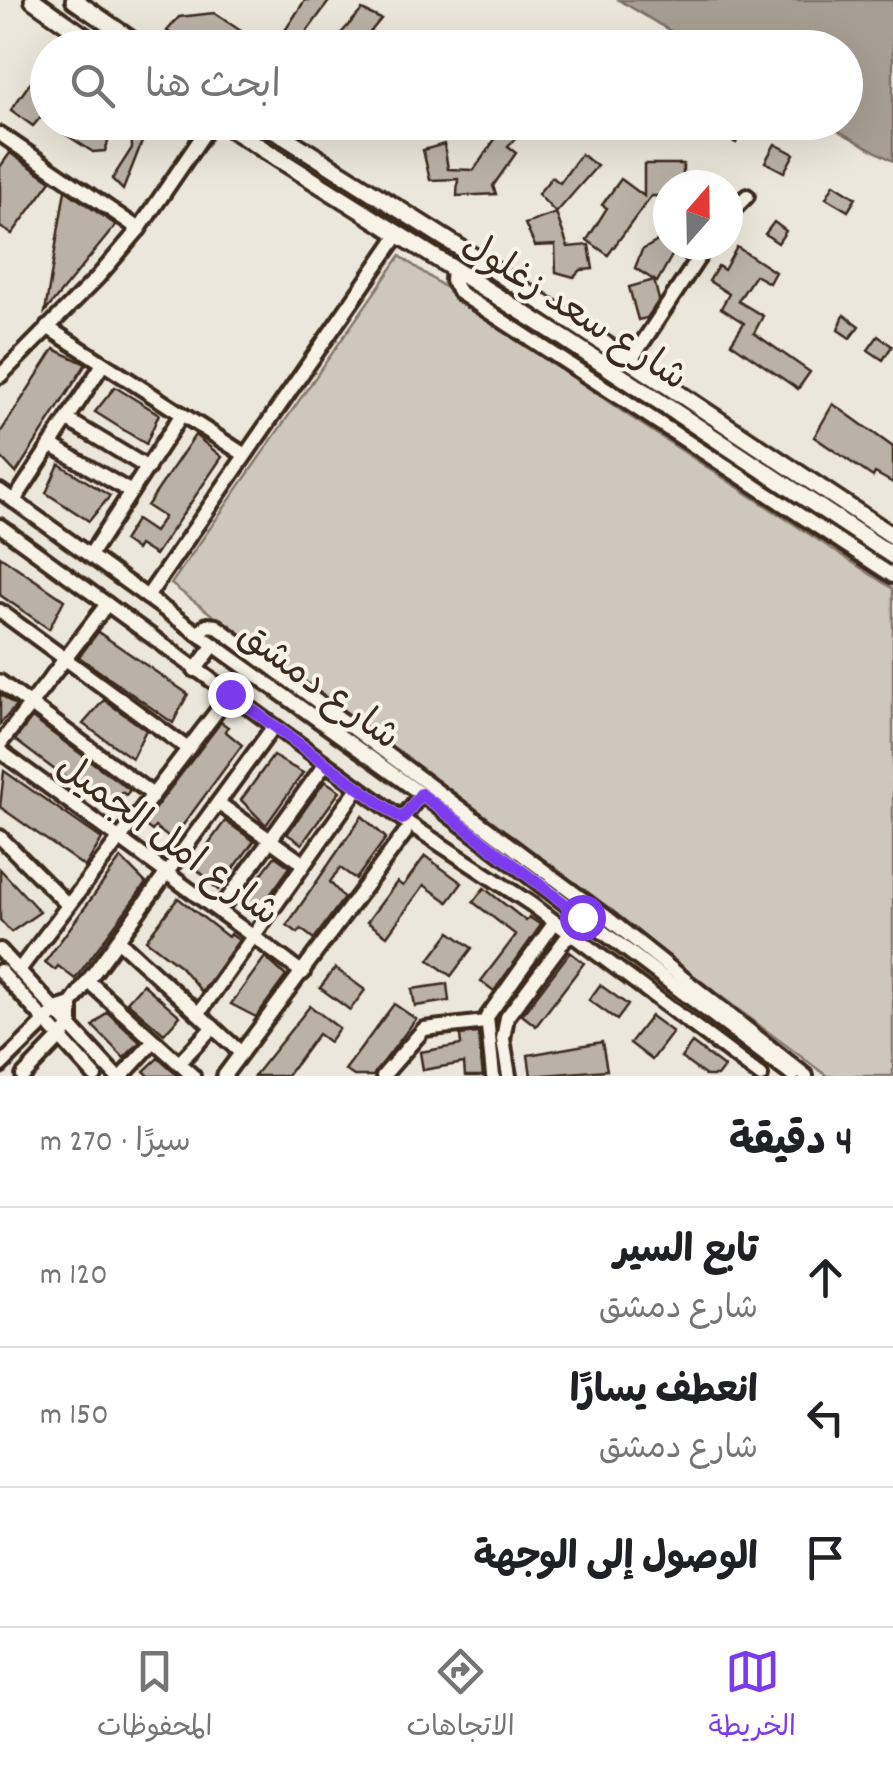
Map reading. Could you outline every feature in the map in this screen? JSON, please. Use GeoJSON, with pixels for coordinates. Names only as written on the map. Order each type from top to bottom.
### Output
{"type":"FeatureCollection","features":[{"type":"Feature","properties":{"kind":"main road"},"geometry":{"type":"LineString","coordinates":[[33,0],[76,30]]}},
{"type":"Feature","properties":{"kind":"main road"},"geometry":{"type":"LineString","coordinates":[[74,0],[118,30]]}},
{"type":"Feature","properties":{"kind":"main road","name":"شارع سعد زغلول"},"geometry":{"type":"LineString","coordinates":[[245,140],[893,536]]}},
{"type":"Feature","properties":{"kind":"main road","name":"شارع سعد زغلول"},"geometry":{"type":"LineString","coordinates":[[289,140],[631,360],[854,540],[893,556]]}},
{"type":"Feature","properties":{"kind":"street"},"geometry":{"type":"LineString","coordinates":[[0,134],[139,228]]}},
{"type":"Feature","properties":{"kind":"street"},"geometry":{"type":"LineString","coordinates":[[0,376],[5,360],[97,278],[203,140]]}},
{"type":"Feature","properties":{"kind":"street"},"geometry":{"type":"LineString","coordinates":[[743,200],[747,196]]}},
{"type":"Feature","properties":{"kind":"street"},"geometry":{"type":"LineString","coordinates":[[147,596],[398,235]]}},
{"type":"Feature","properties":{"kind":"street"},"geometry":{"type":"LineString","coordinates":[[631,360],[697,260]]}},
{"type":"Feature","properties":{"kind":"street"},"geometry":{"type":"LineString","coordinates":[[454,269],[452,280],[460,293],[854,540],[893,576]]}},
{"type":"Feature","properties":{"kind":"street"},"geometry":{"type":"LineString","coordinates":[[47,326],[245,455]]}},
{"type":"Feature","properties":{"kind":"street"},"geometry":{"type":"LineString","coordinates":[[14,501],[103,364]]}},
{"type":"Feature","properties":{"kind":"street"},"geometry":{"type":"LineString","coordinates":[[90,555],[182,414]]}},
{"type":"Feature","properties":{"kind":"street"},"geometry":{"type":"LineString","coordinates":[[68,420],[148,468]]}},
{"type":"Feature","properties":{"kind":"street"},"geometry":{"type":"LineString","coordinates":[[51,445],[131,492]]}},
{"type":"Feature","properties":{"kind":"street","name":"شارع دمشق"},"geometry":{"type":"LineString","coordinates":[[0,491],[214,645],[310,704],[421,794],[600,921],[793,1076]]}},
{"type":"Feature","properties":{"kind":"street","name":"شارع دمشق"},"geometry":{"type":"LineString","coordinates":[[0,526],[326,764],[403,826],[555,922],[761,1076]]}},
{"type":"Feature","properties":{"kind":"street"},"geometry":{"type":"LineString","coordinates":[[0,748],[106,604]]}},
{"type":"Feature","properties":{"kind":"street"},"geometry":{"type":"LineString","coordinates":[[0,612],[188,749]]}},
{"type":"Feature","properties":{"kind":"street"},"geometry":{"type":"LineString","coordinates":[[198,634],[206,625],[216,626],[310,704],[806,1076]]}},
{"type":"Feature","properties":{"kind":"street"},"geometry":{"type":"LineString","coordinates":[[194,670],[214,645]]}},
{"type":"Feature","properties":{"kind":"street"},"geometry":{"type":"LineString","coordinates":[[0,682],[153,795]]}},
{"type":"Feature","properties":{"kind":"street"},"geometry":{"type":"LineString","coordinates":[[19,970],[230,694]]}},
{"type":"Feature","properties":{"kind":"street"},"geometry":{"type":"LineString","coordinates":[[0,1066],[51,1016],[71,1004],[274,726]]}},
{"type":"Feature","properties":{"kind":"street","name":"شارع امل الجميل"},"geometry":{"type":"LineString","coordinates":[[0,748],[303,972]]}},
{"type":"Feature","properties":{"kind":"street"},"geometry":{"type":"LineString","coordinates":[[219,911],[326,764]]}},
{"type":"Feature","properties":{"kind":"street"},"geometry":{"type":"LineString","coordinates":[[198,1014],[358,788]]}},
{"type":"Feature","properties":{"kind":"street"},"geometry":{"type":"LineString","coordinates":[[224,1076],[303,972],[421,794]]}},
{"type":"Feature","properties":{"kind":"street"},"geometry":{"type":"LineString","coordinates":[[218,803],[304,864]]}},
{"type":"Feature","properties":{"kind":"street"},"geometry":{"type":"LineString","coordinates":[[0,836],[68,906]]}},
{"type":"Feature","properties":{"kind":"street"},"geometry":{"type":"LineString","coordinates":[[493,1076],[486,1022],[490,1009],[555,922]]}},
{"type":"Feature","properties":{"kind":"street"},"geometry":{"type":"LineString","coordinates":[[508,1076],[503,1038],[506,1017],[570,933]]}},
{"type":"Feature","properties":{"kind":"street"},"geometry":{"type":"LineString","coordinates":[[118,940],[241,1053]]}},
{"type":"Feature","properties":{"kind":"street"},"geometry":{"type":"LineString","coordinates":[[0,950],[51,1016],[61,1038],[95,1076]]}},
{"type":"Feature","properties":{"kind":"street"},"geometry":{"type":"LineString","coordinates":[[0,970],[51,1016],[71,1026],[119,1076],[154,1041]]}},
{"type":"Feature","properties":{"kind":"street"},"geometry":{"type":"LineString","coordinates":[[88,981],[193,1076]]}},
{"type":"Feature","properties":{"kind":"street"},"geometry":{"type":"LineString","coordinates":[[23,1076],[71,1026],[71,1004]]}},
{"type":"Feature","properties":{"kind":"street"},"geometry":{"type":"LineString","coordinates":[[382,1076],[424,1030],[486,1022]]}},
{"type":"Feature","properties":{"kind":"street"},"geometry":{"type":"LineString","coordinates":[[179,1064],[213,1027]]}},
{"type":"Feature","properties":{"kind":"shaded area"},"geometry":{"type":"Polygon","coordinates":[[[619,0],[893,0],[893,161],[855,140],[863,140],[863,30],[669,30],[619,0]]]}},
{"type":"Feature","properties":{"kind":"shaded area"},"geometry":{"type":"Polygon","coordinates":[[[400,256],[623,412],[893,589],[893,1076],[827,1076],[171,584],[400,256]]]}},
{"type":"Feature","properties":{"kind":"building"},"geometry":{"type":"Polygon","coordinates":[[[305,0],[330,0],[308,30],[285,30],[305,0]]]}},
{"type":"Feature","properties":{"kind":"building"},"geometry":{"type":"Polygon","coordinates":[[[362,10],[381,19],[372,30],[344,30],[362,10]]]}},
{"type":"Feature","properties":{"kind":"building"},"geometry":{"type":"Polygon","coordinates":[[[214,13],[240,30],[168,30],[179,17],[214,13]]]}},
{"type":"Feature","properties":{"kind":"building"},"geometry":{"type":"Polygon","coordinates":[[[30,83],[30,124],[11,110],[30,83]]]}},
{"type":"Feature","properties":{"kind":"building"},"geometry":{"type":"Polygon","coordinates":[[[74,140],[107,140],[105,151],[93,152],[74,140]]]}},
{"type":"Feature","properties":{"kind":"building"},"geometry":{"type":"Polygon","coordinates":[[[132,140],[143,140],[123,190],[112,179],[132,148],[132,140]]]}},
{"type":"Feature","properties":{"kind":"building"},"geometry":{"type":"Polygon","coordinates":[[[494,140],[514,140],[508,147],[516,153],[493,186],[496,194],[457,196],[458,179],[430,180],[423,150],[444,144],[448,169],[474,170],[494,140]]]}},
{"type":"Feature","properties":{"kind":"building"},"geometry":{"type":"Polygon","coordinates":[[[775,144],[794,154],[784,172],[765,162],[775,144]]]}},
{"type":"Feature","properties":{"kind":"building"},"geometry":{"type":"Polygon","coordinates":[[[10,153],[51,181],[12,234],[0,227],[0,167],[10,153]]]}},
{"type":"Feature","properties":{"kind":"building"},"geometry":{"type":"Polygon","coordinates":[[[581,154],[597,166],[556,213],[538,194],[552,177],[560,183],[581,154]]]}},
{"type":"Feature","properties":{"kind":"building"},"geometry":{"type":"Polygon","coordinates":[[[644,164],[683,164],[683,170],[653,170],[653,196],[608,255],[587,240],[607,208],[602,205],[621,179],[644,196],[644,164]]]}},
{"type":"Feature","properties":{"kind":"building"},"geometry":{"type":"Polygon","coordinates":[[[834,184],[856,198],[848,211],[826,198],[834,184]]]}},
{"type":"Feature","properties":{"kind":"building"},"geometry":{"type":"Polygon","coordinates":[[[65,190],[116,225],[45,312],[65,190]]]}},
{"type":"Feature","properties":{"kind":"building"},"geometry":{"type":"Polygon","coordinates":[[[556,213],[568,247],[589,245],[593,269],[581,270],[574,277],[556,272],[555,245],[535,246],[525,224],[556,213]]]}},
{"type":"Feature","properties":{"kind":"building"},"geometry":{"type":"Polygon","coordinates":[[[774,222],[786,231],[778,243],[765,234],[774,222]]]}},
{"type":"Feature","properties":{"kind":"building"},"geometry":{"type":"Polygon","coordinates":[[[653,244],[653,260],[669,260],[657,282],[635,268],[642,250],[653,244]]]}},
{"type":"Feature","properties":{"kind":"building"},"geometry":{"type":"Polygon","coordinates":[[[743,251],[775,272],[769,283],[755,275],[738,301],[763,316],[754,333],[810,372],[798,389],[731,343],[744,323],[721,308],[729,294],[709,281],[718,266],[724,270],[730,260],[743,260],[743,251]]]}},
{"type":"Feature","properties":{"kind":"building"},"geometry":{"type":"Polygon","coordinates":[[[654,280],[659,300],[647,318],[638,320],[629,287],[654,280]]]}},
{"type":"Feature","properties":{"kind":"building"},"geometry":{"type":"Polygon","coordinates":[[[844,315],[859,326],[850,338],[838,330],[844,315]]]}},
{"type":"Feature","properties":{"kind":"building"},"geometry":{"type":"Polygon","coordinates":[[[878,336],[892,346],[883,360],[868,350],[878,336]]]}},
{"type":"Feature","properties":{"kind":"building"},"geometry":{"type":"Polygon","coordinates":[[[54,349],[86,364],[16,473],[0,456],[0,433],[54,349]]]}},
{"type":"Feature","properties":{"kind":"building"},"geometry":{"type":"Polygon","coordinates":[[[115,387],[159,414],[146,444],[95,412],[115,387]]]}},
{"type":"Feature","properties":{"kind":"building"},"geometry":{"type":"Polygon","coordinates":[[[833,404],[893,447],[893,483],[875,473],[873,477],[814,437],[833,404]]]}},
{"type":"Feature","properties":{"kind":"building"},"geometry":{"type":"Polygon","coordinates":[[[195,435],[222,457],[155,555],[139,545],[136,550],[123,541],[136,520],[154,532],[164,517],[147,506],[195,435]]]}},
{"type":"Feature","properties":{"kind":"building"},"geometry":{"type":"Polygon","coordinates":[[[59,464],[110,496],[89,521],[46,493],[59,464]]]}},
{"type":"Feature","properties":{"kind":"building"},"geometry":{"type":"Polygon","coordinates":[[[0,556],[64,600],[49,629],[0,595],[0,556]]]}},
{"type":"Feature","properties":{"kind":"building"},"geometry":{"type":"Polygon","coordinates":[[[98,632],[188,694],[173,723],[79,657],[98,632]]]}},
{"type":"Feature","properties":{"kind":"building"},"geometry":{"type":"Polygon","coordinates":[[[0,694],[16,706],[0,724],[0,694]]]}},
{"type":"Feature","properties":{"kind":"building"},"geometry":{"type":"Polygon","coordinates":[[[104,700],[146,730],[132,758],[83,724],[104,700]]]}},
{"type":"Feature","properties":{"kind":"building"},"geometry":{"type":"Polygon","coordinates":[[[32,718],[130,790],[126,795],[122,792],[108,810],[15,740],[32,718]]]}},
{"type":"Feature","properties":{"kind":"building"},"geometry":{"type":"Polygon","coordinates":[[[221,722],[228,727],[225,731],[242,745],[172,840],[155,827],[152,831],[143,824],[221,722]]]}},
{"type":"Feature","properties":{"kind":"building"},"geometry":{"type":"Polygon","coordinates":[[[273,756],[303,773],[266,825],[241,800],[273,756]]]}},
{"type":"Feature","properties":{"kind":"building"},"geometry":{"type":"Polygon","coordinates":[[[4,771],[102,839],[85,867],[0,807],[4,771]]]}},
{"type":"Feature","properties":{"kind":"building"},"geometry":{"type":"Polygon","coordinates":[[[325,781],[340,791],[302,844],[287,834],[325,781]]]}},
{"type":"Feature","properties":{"kind":"building"},"geometry":{"type":"Polygon","coordinates":[[[362,816],[386,838],[356,879],[340,868],[330,882],[344,898],[314,939],[301,929],[298,933],[287,925],[362,816]]]}},
{"type":"Feature","properties":{"kind":"building"},"geometry":{"type":"Polygon","coordinates":[[[225,821],[254,841],[218,890],[193,865],[225,821]]]}},
{"type":"Feature","properties":{"kind":"building"},"geometry":{"type":"Polygon","coordinates":[[[275,856],[290,867],[254,917],[238,906],[275,856]]]}},
{"type":"Feature","properties":{"kind":"building"},"geometry":{"type":"Polygon","coordinates":[[[425,856],[462,883],[448,902],[424,885],[387,936],[367,922],[397,882],[403,886],[425,856]]]}},
{"type":"Feature","properties":{"kind":"building"},"geometry":{"type":"Polygon","coordinates":[[[121,858],[146,883],[75,979],[58,966],[55,970],[45,962],[121,858]]]}},
{"type":"Feature","properties":{"kind":"building"},"geometry":{"type":"Polygon","coordinates":[[[0,869],[40,912],[11,932],[0,920],[0,869]]]}},
{"type":"Feature","properties":{"kind":"building"},"geometry":{"type":"Polygon","coordinates":[[[484,888],[526,921],[529,917],[541,925],[494,991],[481,981],[516,935],[473,902],[484,888]]]}},
{"type":"Feature","properties":{"kind":"building"},"geometry":{"type":"Polygon","coordinates":[[[178,898],[228,937],[230,934],[239,940],[202,992],[180,966],[146,940],[178,898]]]}},
{"type":"Feature","properties":{"kind":"building"},"geometry":{"type":"Polygon","coordinates":[[[450,932],[472,948],[451,976],[429,960],[450,932]]]}},
{"type":"Feature","properties":{"kind":"building"},"geometry":{"type":"Polygon","coordinates":[[[570,952],[584,963],[536,1026],[522,1015],[570,952]]]}},
{"type":"Feature","properties":{"kind":"building"},"geometry":{"type":"Polygon","coordinates":[[[265,957],[286,976],[256,1017],[231,1004],[265,957]]]}},
{"type":"Feature","properties":{"kind":"building"},"geometry":{"type":"Polygon","coordinates":[[[335,968],[365,990],[350,1010],[320,988],[335,968]]]}},
{"type":"Feature","properties":{"kind":"building"},"geometry":{"type":"Polygon","coordinates":[[[143,984],[180,1016],[164,1034],[127,1002],[143,984]]]}},
{"type":"Feature","properties":{"kind":"building"},"geometry":{"type":"Polygon","coordinates":[[[447,984],[449,1001],[415,1006],[412,989],[447,984]]]}},
{"type":"Feature","properties":{"kind":"building"},"geometry":{"type":"Polygon","coordinates":[[[600,985],[628,1005],[617,1020],[589,1000],[600,985]]]}},
{"type":"Feature","properties":{"kind":"building"},"geometry":{"type":"Polygon","coordinates":[[[394,1004],[416,1019],[373,1076],[354,1076],[345,1070],[394,1004]]]}},
{"type":"Feature","properties":{"kind":"building"},"geometry":{"type":"Polygon","coordinates":[[[310,1006],[339,1028],[329,1042],[318,1034],[287,1076],[254,1076],[310,1006]]]}},
{"type":"Feature","properties":{"kind":"building"},"geometry":{"type":"Polygon","coordinates":[[[107,1012],[140,1042],[124,1058],[93,1026],[107,1012]]]}},
{"type":"Feature","properties":{"kind":"building"},"geometry":{"type":"Polygon","coordinates":[[[651,1016],[673,1032],[652,1060],[630,1043],[651,1016]]]}},
{"type":"Feature","properties":{"kind":"building"},"geometry":{"type":"Polygon","coordinates":[[[478,1033],[483,1076],[465,1076],[464,1063],[423,1070],[420,1052],[461,1045],[460,1035],[478,1033]]]}},
{"type":"Feature","properties":{"kind":"building"},"geometry":{"type":"Polygon","coordinates":[[[602,1042],[607,1070],[531,1076],[528,1055],[602,1042]]]}},
{"type":"Feature","properties":{"kind":"building"},"geometry":{"type":"Polygon","coordinates":[[[692,1043],[724,1067],[717,1076],[706,1076],[681,1058],[692,1043]]]}},
{"type":"Feature","properties":{"kind":"building"},"geometry":{"type":"Polygon","coordinates":[[[158,1058],[178,1076],[149,1076],[144,1071],[158,1058]]]}},
{"type":"Feature","properties":{"kind":"route"},"geometry":{"type":"LineString","coordinates":[[230,694],[402,819],[421,794],[582,917]]}}]}
